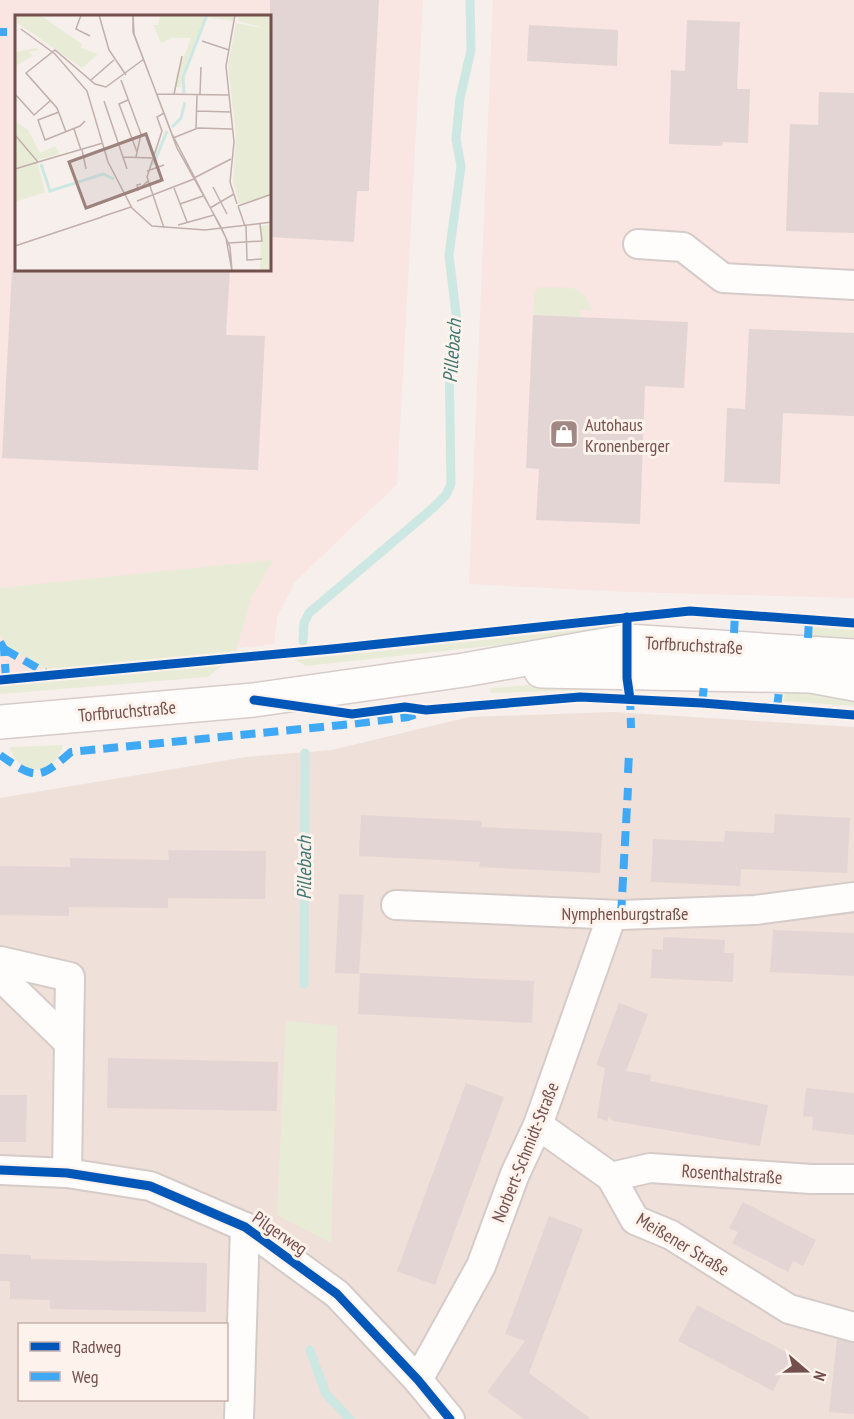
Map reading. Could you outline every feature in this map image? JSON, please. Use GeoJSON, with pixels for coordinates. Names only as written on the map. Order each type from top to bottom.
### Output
{"type":"FeatureCollection","features":[{"type":"Feature","properties":{"kind":"main road","name":"Torfbruchstraße"},"geometry":{"type":"LineString","coordinates":[[0,722],[254,700],[464,670],[627,641],[854,656]]}},
{"type":"Feature","properties":{"kind":"main road","name":"Torfbruchstraße"},"geometry":{"type":"LineString","coordinates":[[464,670],[812,676],[854,684]]}},
{"type":"Feature","properties":{"kind":"main road"},"geometry":{"type":"LineString","coordinates":[[812,676],[854,676]]}},
{"type":"Feature","properties":{"kind":"street"},"geometry":{"type":"LineString","coordinates":[[638,244],[683,247],[723,278],[854,285]]}},
{"type":"Feature","properties":{"kind":"street","name":"Nymphenburgstraße"},"geometry":{"type":"LineString","coordinates":[[396,905],[612,915],[755,909],[854,897]]}},
{"type":"Feature","properties":{"kind":"street","name":"Norbert-Schmidt-Straße"},"geometry":{"type":"LineString","coordinates":[[418,1380],[481,1266],[515,1174],[538,1125],[612,915]]}},
{"type":"Feature","properties":{"kind":"street"},"geometry":{"type":"LineString","coordinates":[[0,961],[70,977],[67,1041],[67,1173]]}},
{"type":"Feature","properties":{"kind":"street"},"geometry":{"type":"LineString","coordinates":[[0,976],[67,1041]]}},
{"type":"Feature","properties":{"kind":"street","name":"Meißener Straße"},"geometry":{"type":"LineString","coordinates":[[538,1125],[611,1177],[635,1220],[671,1235],[789,1309],[854,1327]]}},
{"type":"Feature","properties":{"kind":"street","name":"Rosenthalstraße"},"geometry":{"type":"LineString","coordinates":[[611,1177],[650,1168],[812,1179],[854,1179]]}},
{"type":"Feature","properties":{"kind":"street","name":"Pilgerweg"},"geometry":{"type":"LineString","coordinates":[[0,1170],[67,1173],[150,1186],[245,1227],[337,1294],[418,1380],[450,1419]]}},
{"type":"Feature","properties":{"kind":"street","name":"Pilgerweg"},"geometry":{"type":"LineString","coordinates":[[239,1419],[245,1227]]}},
{"type":"Feature","properties":{"kind":"shaded area"},"geometry":{"type":"Polygon","coordinates":[[[0,0],[423,0],[397,484],[295,582],[277,617],[274,644],[0,674],[0,0]]]}},
{"type":"Feature","properties":{"kind":"shaded area"},"geometry":{"type":"Polygon","coordinates":[[[493,0],[854,0],[854,598],[630,592],[469,584],[493,0]]]}},
{"type":"Feature","properties":{"kind":"shaded area"},"geometry":{"type":"Polygon","coordinates":[[[614,712],[854,727],[854,1419],[0,1419],[0,798],[246,757],[332,750],[469,717],[614,712]]]}},
{"type":"Feature","properties":{"kind":"green space"},"geometry":{"type":"Polygon","coordinates":[[[540,287],[573,288],[584,295],[591,311],[581,310],[580,317],[533,315],[535,291],[540,287]]]}},
{"type":"Feature","properties":{"kind":"green space"},"geometry":{"type":"Polygon","coordinates":[[[273,560],[251,598],[236,651],[47,669],[5,646],[0,635],[0,588],[273,560]]]}},
{"type":"Feature","properties":{"kind":"green space"},"geometry":{"type":"Polygon","coordinates":[[[619,627],[544,640],[306,666],[295,660],[619,627]]]}},
{"type":"Feature","properties":{"kind":"green space"},"geometry":{"type":"Polygon","coordinates":[[[810,627],[854,630],[854,643],[809,638],[810,627]]]}},
{"type":"Feature","properties":{"kind":"green space"},"geometry":{"type":"Polygon","coordinates":[[[222,665],[208,677],[0,694],[0,686],[222,665]]]}},
{"type":"Feature","properties":{"kind":"green space"},"geometry":{"type":"Polygon","coordinates":[[[567,682],[618,689],[490,693],[491,688],[567,682]]]}},
{"type":"Feature","properties":{"kind":"green space"},"geometry":{"type":"Polygon","coordinates":[[[785,690],[854,695],[854,706],[784,701],[785,690]]]}},
{"type":"Feature","properties":{"kind":"green space"},"geometry":{"type":"Polygon","coordinates":[[[63,745],[55,761],[46,768],[40,769],[29,768],[18,762],[10,747],[63,745]]]}},
{"type":"Feature","properties":{"kind":"green space"},"geometry":{"type":"Polygon","coordinates":[[[286,1021],[337,1026],[331,1243],[277,1215],[286,1021]]]}},
{"type":"Feature","properties":{"kind":"building"},"geometry":{"type":"Polygon","coordinates":[[[270,0],[379,0],[369,191],[357,191],[354,242],[272,237],[272,15],[270,15],[270,0]]]}},
{"type":"Feature","properties":{"kind":"building"},"geometry":{"type":"Polygon","coordinates":[[[687,20],[740,22],[737,89],[750,89],[748,143],[723,142],[722,146],[669,144],[671,70],[685,71],[687,20]]]}},
{"type":"Feature","properties":{"kind":"building"},"geometry":{"type":"Polygon","coordinates":[[[529,25],[618,30],[617,66],[527,61],[529,25]]]}},
{"type":"Feature","properties":{"kind":"building"},"geometry":{"type":"Polygon","coordinates":[[[819,92],[854,93],[854,233],[786,231],[790,124],[818,125],[819,92]]]}},
{"type":"Feature","properties":{"kind":"building"},"geometry":{"type":"Polygon","coordinates":[[[12,270],[15,272],[230,272],[226,335],[265,336],[258,470],[2,458],[12,270]]]}},
{"type":"Feature","properties":{"kind":"building"},"geometry":{"type":"Polygon","coordinates":[[[533,315],[688,322],[684,388],[645,386],[640,524],[536,520],[539,469],[526,468],[533,315]]]}},
{"type":"Feature","properties":{"kind":"building"},"geometry":{"type":"Polygon","coordinates":[[[749,329],[854,333],[854,416],[783,413],[780,484],[724,482],[727,408],[745,409],[749,329]]]}},
{"type":"Feature","properties":{"kind":"building"},"geometry":{"type":"Polygon","coordinates":[[[775,814],[850,818],[847,873],[741,869],[740,886],[651,882],[653,839],[724,842],[725,831],[774,833],[775,814]]]}},
{"type":"Feature","properties":{"kind":"building"},"geometry":{"type":"Polygon","coordinates":[[[361,815],[482,821],[482,827],[602,833],[600,873],[479,867],[480,862],[359,856],[361,815]]]}},
{"type":"Feature","properties":{"kind":"building"},"geometry":{"type":"Polygon","coordinates":[[[168,850],[266,851],[265,899],[168,898],[168,908],[69,907],[69,916],[0,915],[0,866],[70,867],[70,858],[169,860],[168,850]]]}},
{"type":"Feature","properties":{"kind":"building"},"geometry":{"type":"Polygon","coordinates":[[[339,894],[364,895],[359,974],[335,973],[339,894]]]}},
{"type":"Feature","properties":{"kind":"building"},"geometry":{"type":"Polygon","coordinates":[[[773,930],[854,933],[854,976],[770,972],[773,930]]]}},
{"type":"Feature","properties":{"kind":"building"},"geometry":{"type":"Polygon","coordinates":[[[663,937],[725,940],[724,953],[734,953],[733,982],[651,978],[652,949],[663,950],[663,937]]]}},
{"type":"Feature","properties":{"kind":"building"},"geometry":{"type":"Polygon","coordinates":[[[360,973],[534,981],[532,1023],[358,1014],[360,973]]]}},
{"type":"Feature","properties":{"kind":"building"},"geometry":{"type":"Polygon","coordinates":[[[619,1003],[648,1014],[626,1071],[651,1075],[650,1081],[768,1105],[760,1146],[613,1121],[609,1116],[607,1121],[597,1118],[605,1068],[596,1065],[619,1003]]]}},
{"type":"Feature","properties":{"kind":"building"},"geometry":{"type":"Polygon","coordinates":[[[108,1058],[278,1062],[277,1111],[107,1108],[108,1058]]]}},
{"type":"Feature","properties":{"kind":"building"},"geometry":{"type":"Polygon","coordinates":[[[466,1083],[504,1097],[435,1285],[397,1271],[466,1083]]]}},
{"type":"Feature","properties":{"kind":"building"},"geometry":{"type":"Polygon","coordinates":[[[806,1088],[854,1093],[854,1135],[812,1130],[813,1117],[803,1116],[806,1088]]]}},
{"type":"Feature","properties":{"kind":"building"},"geometry":{"type":"Polygon","coordinates":[[[0,1095],[27,1095],[26,1142],[0,1142],[0,1095]]]}},
{"type":"Feature","properties":{"kind":"building"},"geometry":{"type":"Polygon","coordinates":[[[743,1202],[816,1240],[803,1266],[793,1261],[788,1272],[732,1243],[738,1232],[729,1228],[743,1202]]]}},
{"type":"Feature","properties":{"kind":"building"},"geometry":{"type":"Polygon","coordinates":[[[549,1216],[583,1229],[529,1373],[591,1419],[524,1419],[487,1392],[525,1341],[505,1334],[549,1216]]]}},
{"type":"Feature","properties":{"kind":"building"},"geometry":{"type":"Polygon","coordinates":[[[0,1254],[31,1255],[31,1259],[207,1263],[206,1312],[50,1309],[50,1300],[10,1299],[10,1281],[0,1281],[0,1254]]]}},
{"type":"Feature","properties":{"kind":"building"},"geometry":{"type":"Polygon","coordinates":[[[697,1305],[792,1355],[773,1391],[678,1341],[697,1305]]]}},
{"type":"Feature","properties":{"kind":"building"},"geometry":{"type":"Polygon","coordinates":[[[837,1339],[854,1343],[854,1414],[829,1412],[837,1339]]]}},
{"type":"Feature","properties":{"kind":"waterway","name":"Pillebach"},"geometry":{"type":"LineString","coordinates":[[303,641],[304,623],[309,613],[433,508],[446,495],[451,484],[449,357],[458,331],[449,255],[461,166],[456,139],[460,98],[471,50],[470,0]]}},
{"type":"Feature","properties":{"kind":"waterway","name":"Pillebach"},"geometry":{"type":"LineString","coordinates":[[304,984],[305,753]]}},
{"type":"Feature","properties":{"kind":"waterway","name":"Pillebach"},"geometry":{"type":"LineString","coordinates":[[310,1350],[326,1394],[350,1419]]}},
{"type":"Feature","properties":{"kind":"marked path"},"geometry":{"type":"LineString","coordinates":[[0,32],[7,32]]}},
{"type":"Feature","properties":{"kind":"marked path"},"geometry":{"type":"LineString","coordinates":[[734,633],[735,614]]}},
{"type":"Feature","properties":{"kind":"marked path"},"geometry":{"type":"LineString","coordinates":[[808,638],[809,619]]}},
{"type":"Feature","properties":{"kind":"marked path"},"geometry":{"type":"LineString","coordinates":[[0,642],[4,649],[6,679]]}},
{"type":"Feature","properties":{"kind":"marked path"},"geometry":{"type":"LineString","coordinates":[[4,649],[48,674]]}},
{"type":"Feature","properties":{"kind":"marked path"},"geometry":{"type":"LineString","coordinates":[[702,703],[704,685]]}},
{"type":"Feature","properties":{"kind":"marked path"},"geometry":{"type":"LineString","coordinates":[[777,709],[779,690]]}},
{"type":"Feature","properties":{"kind":"marked path"},"geometry":{"type":"LineString","coordinates":[[630,695],[631,728]]}},
{"type":"Feature","properties":{"kind":"marked path"},"geometry":{"type":"LineString","coordinates":[[0,755],[22,769],[37,773],[51,768],[71,752],[351,724],[408,717],[422,712]]}},
{"type":"Feature","properties":{"kind":"marked path"},"geometry":{"type":"LineString","coordinates":[[628,773],[629,754]]}},
{"type":"Feature","properties":{"kind":"marked path"},"geometry":{"type":"LineString","coordinates":[[621,915],[628,788]]}},
{"type":"Feature","properties":{"kind":"cycle path"},"geometry":{"type":"LineString","coordinates":[[0,680],[332,649],[690,611],[854,623]]}},
{"type":"Feature","properties":{"kind":"cycle path"},"geometry":{"type":"LineString","coordinates":[[627,617],[627,678],[630,699]]}},
{"type":"Feature","properties":{"kind":"cycle path"},"geometry":{"type":"LineString","coordinates":[[254,700],[352,714],[405,707],[426,710],[580,697],[702,703],[854,715]]}},
{"type":"Feature","properties":{"kind":"cycle path"},"geometry":{"type":"LineString","coordinates":[[0,1170],[67,1173],[150,1186],[245,1227],[337,1294],[418,1380],[450,1419]]}},
{"type":"Feature","properties":{"kind":"place","name":"Autohaus Kronenberger"},"geometry":{"type":"Point","coordinates":[564,434]}}]}
